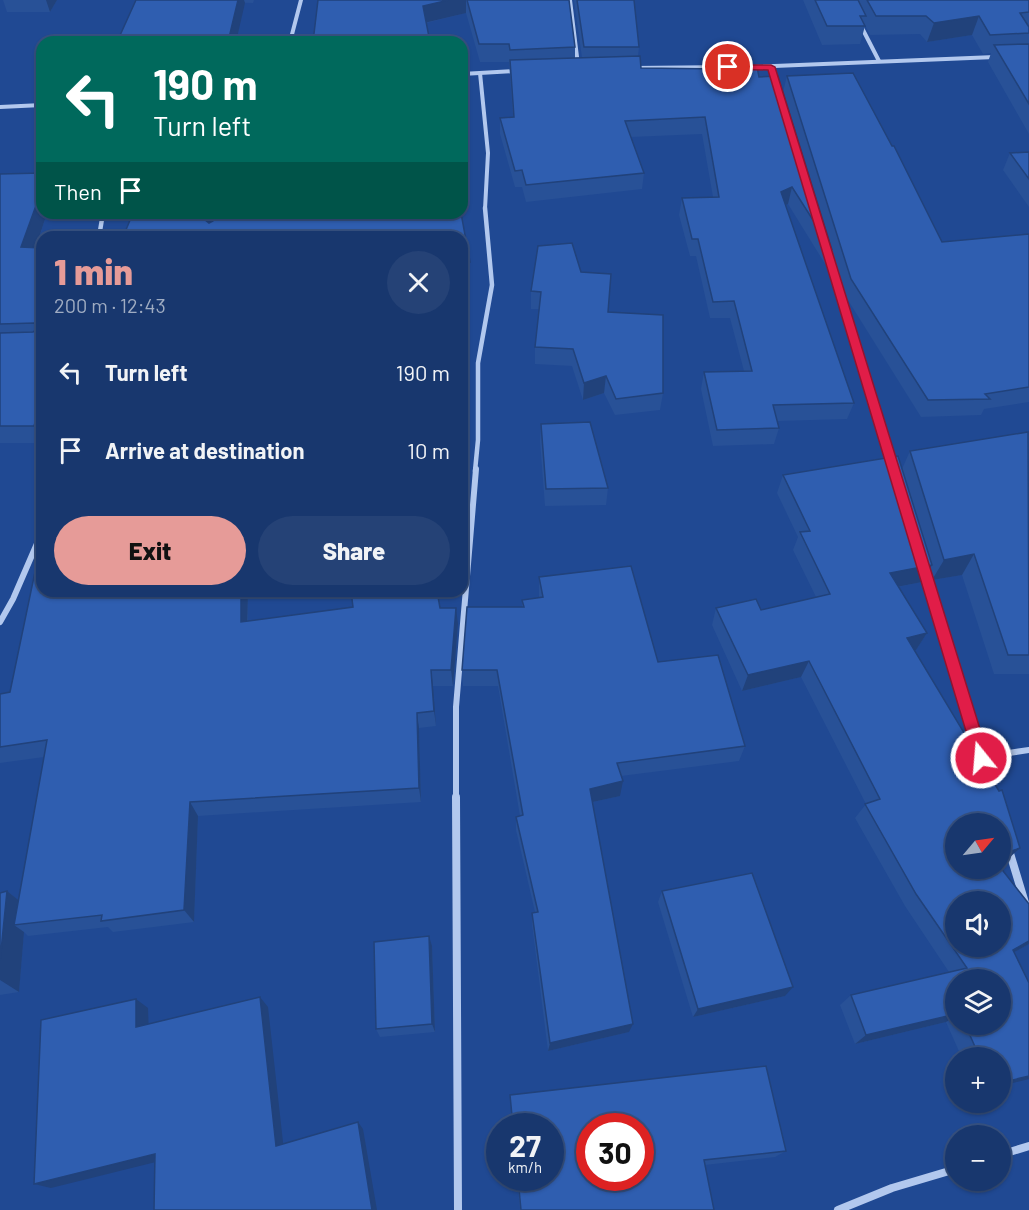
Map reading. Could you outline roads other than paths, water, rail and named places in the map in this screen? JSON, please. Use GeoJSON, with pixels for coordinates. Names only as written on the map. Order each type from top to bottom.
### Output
{"type":"FeatureCollection","features":[{"type":"Feature","properties":{"kind":"street"},"geometry":{"type":"LineString","coordinates":[[292,36],[301,0]]}},
{"type":"Feature","properties":{"kind":"street"},"geometry":{"type":"LineString","coordinates":[[568,69],[579,69],[570,0]]}},
{"type":"Feature","properties":{"kind":"street"},"geometry":{"type":"LineString","coordinates":[[860,23],[879,61]]}},
{"type":"Feature","properties":{"kind":"street"},"geometry":{"type":"LineString","coordinates":[[748,67],[1006,57]]}},
{"type":"Feature","properties":{"kind":"street"},"geometry":{"type":"LineString","coordinates":[[624,68],[737,67]]}},
{"type":"Feature","properties":{"kind":"street"},"geometry":{"type":"LineString","coordinates":[[771,67],[778,90]]}},
{"type":"Feature","properties":{"kind":"street"},"geometry":{"type":"LineString","coordinates":[[468,74],[524,71]]}},
{"type":"Feature","properties":{"kind":"street"},"geometry":{"type":"LineString","coordinates":[[468,561],[478,440],[478,363],[492,285],[484,204],[488,153],[480,73]]}},
{"type":"Feature","properties":{"kind":"street"},"geometry":{"type":"LineString","coordinates":[[0,107],[36,105]]}},
{"type":"Feature","properties":{"kind":"street"},"geometry":{"type":"LineString","coordinates":[[826,248],[895,474]]}},
{"type":"Feature","properties":{"kind":"street"},"geometry":{"type":"LineString","coordinates":[[0,622],[13,599],[36,546]]}},
{"type":"Feature","properties":{"kind":"street"},"geometry":{"type":"LineString","coordinates":[[923,565],[988,780]]}},
{"type":"Feature","properties":{"kind":"street"},"geometry":{"type":"LineString","coordinates":[[458,1210],[456,707],[465,597]]}},
{"type":"Feature","properties":{"kind":"street"},"geometry":{"type":"LineString","coordinates":[[981,758],[1029,750]]}},
{"type":"Feature","properties":{"kind":"street"},"geometry":{"type":"LineString","coordinates":[[1011,855],[1029,916]]}},
{"type":"Feature","properties":{"kind":"street"},"geometry":{"type":"LineString","coordinates":[[1011,1152],[1029,1146]]}},
{"type":"Feature","properties":{"kind":"street"},"geometry":{"type":"LineString","coordinates":[[838,1210],[892,1188],[945,1172]]}}]}
